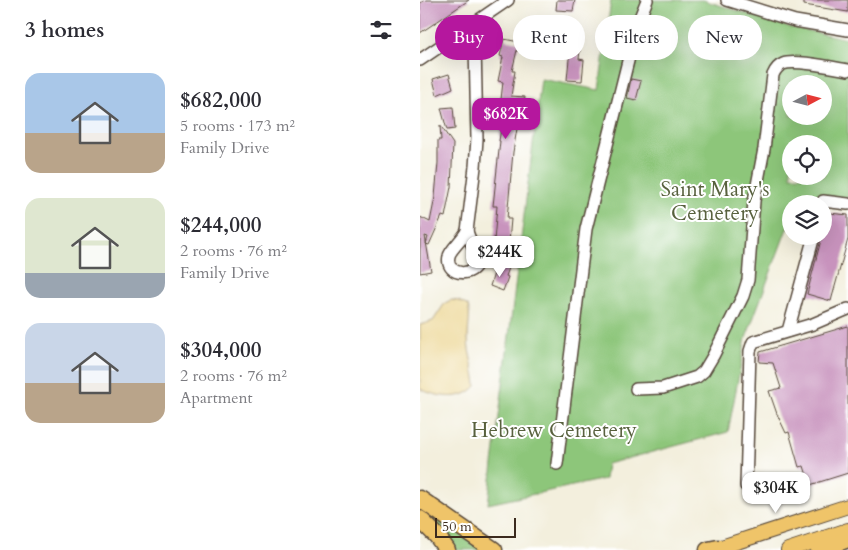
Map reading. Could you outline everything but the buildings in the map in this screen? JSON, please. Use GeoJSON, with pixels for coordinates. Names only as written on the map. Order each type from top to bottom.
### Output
{"type":"FeatureCollection","features":[{"type":"Feature","properties":{"kind":"highway"},"geometry":{"type":"LineString","coordinates":[[420,499],[494,550]]}},
{"type":"Feature","properties":{"kind":"highway"},"geometry":{"type":"LineString","coordinates":[[420,519],[437,536],[447,550]]}},
{"type":"Feature","properties":{"kind":"highway"},"geometry":{"type":"LineString","coordinates":[[819,550],[848,539]]}},
{"type":"Feature","properties":{"kind":"main road"},"geometry":{"type":"LineString","coordinates":[[713,549],[848,506]]}},
{"type":"Feature","properties":{"kind":"main road"},"geometry":{"type":"LineString","coordinates":[[788,550],[848,530]]}},
{"type":"Feature","properties":{"kind":"street"},"geometry":{"type":"LineString","coordinates":[[486,15],[508,0]]}},
{"type":"Feature","properties":{"kind":"street"},"geometry":{"type":"LineString","coordinates":[[556,464],[586,229],[637,25],[647,0]]}},
{"type":"Feature","properties":{"kind":"street"},"geometry":{"type":"LineString","coordinates":[[727,0],[753,4],[795,21],[848,30]]}},
{"type":"Feature","properties":{"kind":"street"},"geometry":{"type":"LineString","coordinates":[[420,60],[435,50]]}},
{"type":"Feature","properties":{"kind":"street"},"geometry":{"type":"LineString","coordinates":[[467,231],[476,167],[475,60]]}},
{"type":"Feature","properties":{"kind":"street"},"geometry":{"type":"LineString","coordinates":[[636,389],[650,390],[678,384],[696,377],[704,371],[744,296],[748,280],[754,201],[764,149],[773,75],[776,69],[784,63],[793,62],[848,70]]}},
{"type":"Feature","properties":{"kind":"street"},"geometry":{"type":"LineString","coordinates":[[832,202],[848,204]]}},
{"type":"Feature","properties":{"kind":"street"},"geometry":{"type":"LineString","coordinates":[[788,331],[812,245]]}},
{"type":"Feature","properties":{"kind":"street"},"geometry":{"type":"LineString","coordinates":[[746,486],[750,352],[753,342],[813,324],[848,309]]}},
{"type":"Feature","properties":{"kind":"green space"},"geometry":{"type":"Polygon","coordinates":[[[611,0],[703,0],[751,15],[688,15],[688,60],[762,60],[762,18],[790,27],[848,39],[848,198],[801,193],[800,195],[782,195],[782,242],[746,338],[728,432],[607,464],[605,479],[488,504],[541,79],[599,90],[603,60],[678,60],[678,15],[609,15],[611,0]]]}},
{"type":"Feature","properties":{"kind":"green space"},"geometry":{"type":"Polygon","coordinates":[[[425,509],[484,550],[453,550],[422,513],[425,509]]]}},
{"type":"Feature","properties":{"kind":"sand"},"geometry":{"type":"Polygon","coordinates":[[[451,300],[459,301],[468,306],[468,344],[476,386],[470,391],[457,396],[441,396],[420,389],[420,325],[433,321],[445,303],[451,300]]]}},
{"type":"Feature","properties":{"kind":"park label","name":"Saint Mary's Cemetery"},"geometry":{"type":"Point","coordinates":[715,201]}},
{"type":"Feature","properties":{"kind":"park label","name":"Hebrew Cemetery"},"geometry":{"type":"Point","coordinates":[554,430]}}]}
